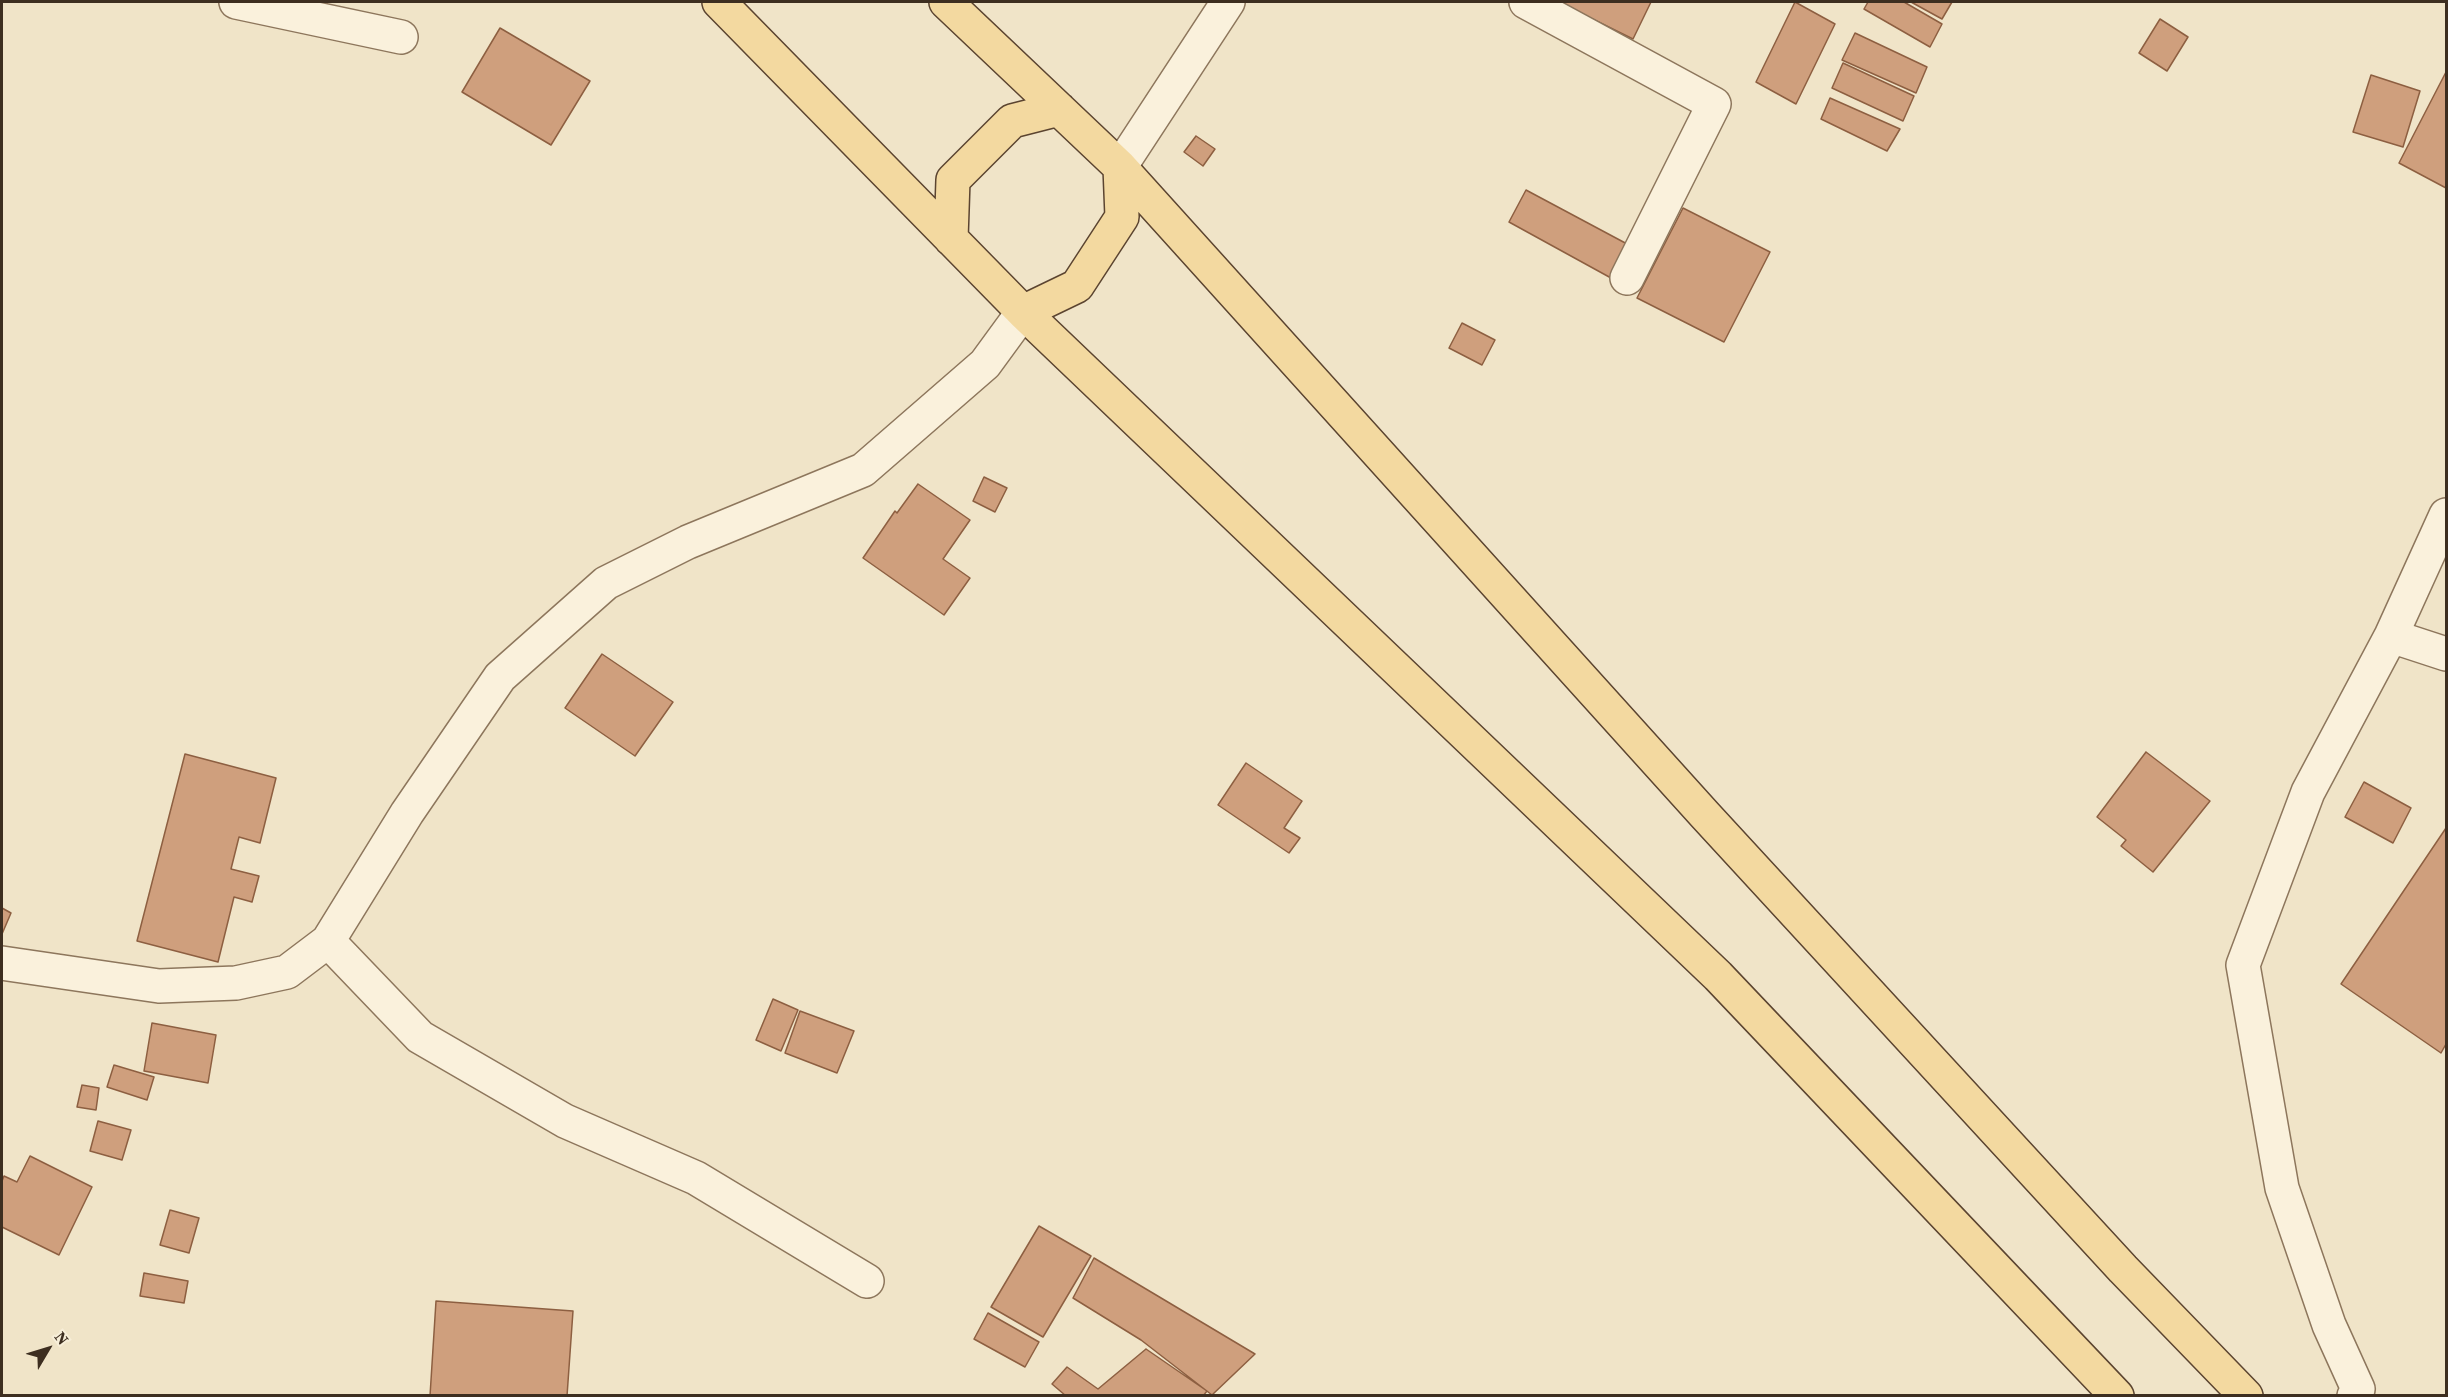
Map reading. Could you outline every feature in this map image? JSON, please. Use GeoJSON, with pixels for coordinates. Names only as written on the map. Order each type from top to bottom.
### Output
{"type":"FeatureCollection","features":[{"type":"Feature","properties":{"kind":"main road"},"geometry":{"type":"LineString","coordinates":[[719,2],[1023,312],[1718,976],[2117,1395]]}},
{"type":"Feature","properties":{"kind":"main road"},"geometry":{"type":"LineString","coordinates":[[946,2],[1120,167],[1721,832],[2122,1269],[2246,1395]]}},
{"type":"Feature","properties":{"kind":"main road"},"geometry":{"type":"LineString","coordinates":[[951,239],[953,180],[1012,121],[1059,109]]}},
{"type":"Feature","properties":{"kind":"main road"},"geometry":{"type":"LineString","coordinates":[[1023,312],[1077,286],[1122,217],[1120,167]]}},
{"type":"Feature","properties":{"kind":"street"},"geometry":{"type":"LineString","coordinates":[[236,2],[401,37]]}},
{"type":"Feature","properties":{"kind":"street"},"geometry":{"type":"LineString","coordinates":[[1120,167],[1228,2]]}},
{"type":"Feature","properties":{"kind":"street"},"geometry":{"type":"LineString","coordinates":[[1526,2],[1714,104],[1627,278]]}},
{"type":"Feature","properties":{"kind":"street"},"geometry":{"type":"LineString","coordinates":[[2,963],[159,986],[236,983],[287,972],[328,941],[407,813],[500,677],[606,583],[688,542],[863,470],[985,364],[1023,312]]}},
{"type":"Feature","properties":{"kind":"street"},"geometry":{"type":"LineString","coordinates":[[2362,1393],[2329,1325],[2282,1188],[2243,966],[2308,792],[2391,636],[2446,514]]}},
{"type":"Feature","properties":{"kind":"street"},"geometry":{"type":"LineString","coordinates":[[2391,636],[2446,654]]}},
{"type":"Feature","properties":{"kind":"street"},"geometry":{"type":"LineString","coordinates":[[328,941],[420,1036],[565,1121],[696,1178],[867,1281]]}},
{"type":"Feature","properties":{"kind":"building"},"geometry":{"type":"Polygon","coordinates":[[[1566,2],[1651,2],[1633,39],[1564,5],[1566,2]]]}},
{"type":"Feature","properties":{"kind":"building"},"geometry":{"type":"Polygon","coordinates":[[[1795,2],[1835,24],[1796,104],[1756,82],[1795,2]]]}},
{"type":"Feature","properties":{"kind":"building"},"geometry":{"type":"Polygon","coordinates":[[[1868,2],[1904,2],[1942,24],[1930,47],[1864,9],[1868,2]]]}},
{"type":"Feature","properties":{"kind":"building"},"geometry":{"type":"Polygon","coordinates":[[[1911,2],[1952,2],[1942,19],[1911,2]]]}},
{"type":"Feature","properties":{"kind":"building"},"geometry":{"type":"Polygon","coordinates":[[[2160,19],[2188,37],[2167,71],[2139,53],[2160,19]]]}},
{"type":"Feature","properties":{"kind":"building"},"geometry":{"type":"Polygon","coordinates":[[[500,28],[590,81],[551,145],[462,92],[500,28]]]}},
{"type":"Feature","properties":{"kind":"building"},"geometry":{"type":"Polygon","coordinates":[[[1855,33],[1927,67],[1916,93],[1842,60],[1855,33]]]}},
{"type":"Feature","properties":{"kind":"building"},"geometry":{"type":"Polygon","coordinates":[[[1843,63],[1914,96],[1903,121],[1832,88],[1843,63]]]}},
{"type":"Feature","properties":{"kind":"building"},"geometry":{"type":"Polygon","coordinates":[[[2446,72],[2446,188],[2399,163],[2446,72]]]}},
{"type":"Feature","properties":{"kind":"building"},"geometry":{"type":"Polygon","coordinates":[[[2371,75],[2420,91],[2403,147],[2353,132],[2371,75]]]}},
{"type":"Feature","properties":{"kind":"building"},"geometry":{"type":"Polygon","coordinates":[[[1830,98],[1900,129],[1887,151],[1821,119],[1830,98]]]}},
{"type":"Feature","properties":{"kind":"building"},"geometry":{"type":"Polygon","coordinates":[[[1196,136],[1215,149],[1203,166],[1184,152],[1196,136]]]}},
{"type":"Feature","properties":{"kind":"building"},"geometry":{"type":"Polygon","coordinates":[[[1526,190],[1629,245],[1611,278],[1509,222],[1526,190]]]}},
{"type":"Feature","properties":{"kind":"building"},"geometry":{"type":"Polygon","coordinates":[[[1683,208],[1770,252],[1724,342],[1637,298],[1683,208]]]}},
{"type":"Feature","properties":{"kind":"building"},"geometry":{"type":"Polygon","coordinates":[[[1462,323],[1495,340],[1482,365],[1449,348],[1462,323]]]}},
{"type":"Feature","properties":{"kind":"building"},"geometry":{"type":"Polygon","coordinates":[[[984,477],[1007,488],[995,512],[973,501],[984,477]]]}},
{"type":"Feature","properties":{"kind":"building"},"geometry":{"type":"Polygon","coordinates":[[[918,484],[970,520],[943,559],[970,578],[944,615],[863,558],[895,511],[897,513],[918,484]]]}},
{"type":"Feature","properties":{"kind":"building"},"geometry":{"type":"Polygon","coordinates":[[[602,654],[673,702],[635,756],[565,708],[602,654]]]}},
{"type":"Feature","properties":{"kind":"building"},"geometry":{"type":"Polygon","coordinates":[[[2146,752],[2210,801],[2153,872],[2121,846],[2126,840],[2097,817],[2146,752]]]}},
{"type":"Feature","properties":{"kind":"building"},"geometry":{"type":"Polygon","coordinates":[[[185,754],[276,778],[260,843],[239,837],[231,869],[259,876],[252,902],[234,897],[218,962],[137,941],[185,754]]]}},
{"type":"Feature","properties":{"kind":"building"},"geometry":{"type":"Polygon","coordinates":[[[1246,763],[1302,801],[1284,828],[1300,838],[1289,853],[1218,805],[1246,763]]]}},
{"type":"Feature","properties":{"kind":"building"},"geometry":{"type":"Polygon","coordinates":[[[2364,782],[2411,808],[2393,843],[2345,817],[2364,782]]]}},
{"type":"Feature","properties":{"kind":"building"},"geometry":{"type":"Polygon","coordinates":[[[2446,828],[2446,1044],[2441,1053],[2341,984],[2446,828]]]}},
{"type":"Feature","properties":{"kind":"building"},"geometry":{"type":"Polygon","coordinates":[[[2,908],[11,913],[2,934],[2,908]]]}},
{"type":"Feature","properties":{"kind":"building"},"geometry":{"type":"Polygon","coordinates":[[[773,999],[798,1010],[781,1051],[756,1040],[773,999]]]}},
{"type":"Feature","properties":{"kind":"building"},"geometry":{"type":"Polygon","coordinates":[[[800,1011],[854,1031],[837,1073],[785,1053],[800,1011]]]}},
{"type":"Feature","properties":{"kind":"building"},"geometry":{"type":"Polygon","coordinates":[[[152,1023],[216,1035],[208,1083],[144,1071],[152,1023]]]}},
{"type":"Feature","properties":{"kind":"building"},"geometry":{"type":"Polygon","coordinates":[[[114,1065],[154,1077],[147,1100],[107,1087],[114,1065]]]}},
{"type":"Feature","properties":{"kind":"building"},"geometry":{"type":"Polygon","coordinates":[[[82,1085],[99,1088],[96,1110],[77,1107],[82,1085]]]}},
{"type":"Feature","properties":{"kind":"building"},"geometry":{"type":"Polygon","coordinates":[[[98,1121],[131,1130],[122,1160],[90,1151],[98,1121]]]}},
{"type":"Feature","properties":{"kind":"building"},"geometry":{"type":"Polygon","coordinates":[[[30,1156],[92,1187],[59,1255],[2,1227],[2,1181],[4,1176],[17,1182],[30,1156]]]}},
{"type":"Feature","properties":{"kind":"building"},"geometry":{"type":"Polygon","coordinates":[[[170,1210],[199,1218],[189,1253],[160,1245],[170,1210]]]}},
{"type":"Feature","properties":{"kind":"building"},"geometry":{"type":"Polygon","coordinates":[[[1039,1226],[1091,1256],[1043,1337],[991,1307],[1039,1226]]]}},
{"type":"Feature","properties":{"kind":"building"},"geometry":{"type":"Polygon","coordinates":[[[1094,1258],[1255,1354],[1212,1395],[1141,1340],[1073,1298],[1094,1258]]]}},
{"type":"Feature","properties":{"kind":"building"},"geometry":{"type":"Polygon","coordinates":[[[144,1273],[188,1281],[184,1303],[140,1296],[144,1273]]]}},
{"type":"Feature","properties":{"kind":"building"},"geometry":{"type":"Polygon","coordinates":[[[436,1301],[573,1311],[567,1396],[430,1396],[436,1301]]]}},
{"type":"Feature","properties":{"kind":"building"},"geometry":{"type":"Polygon","coordinates":[[[988,1313],[1039,1342],[1025,1367],[974,1339],[988,1313]]]}},
{"type":"Feature","properties":{"kind":"building"},"geometry":{"type":"Polygon","coordinates":[[[1146,1349],[1207,1391],[1203,1396],[1066,1396],[1052,1384],[1067,1367],[1098,1389],[1146,1349]]]}}]}
